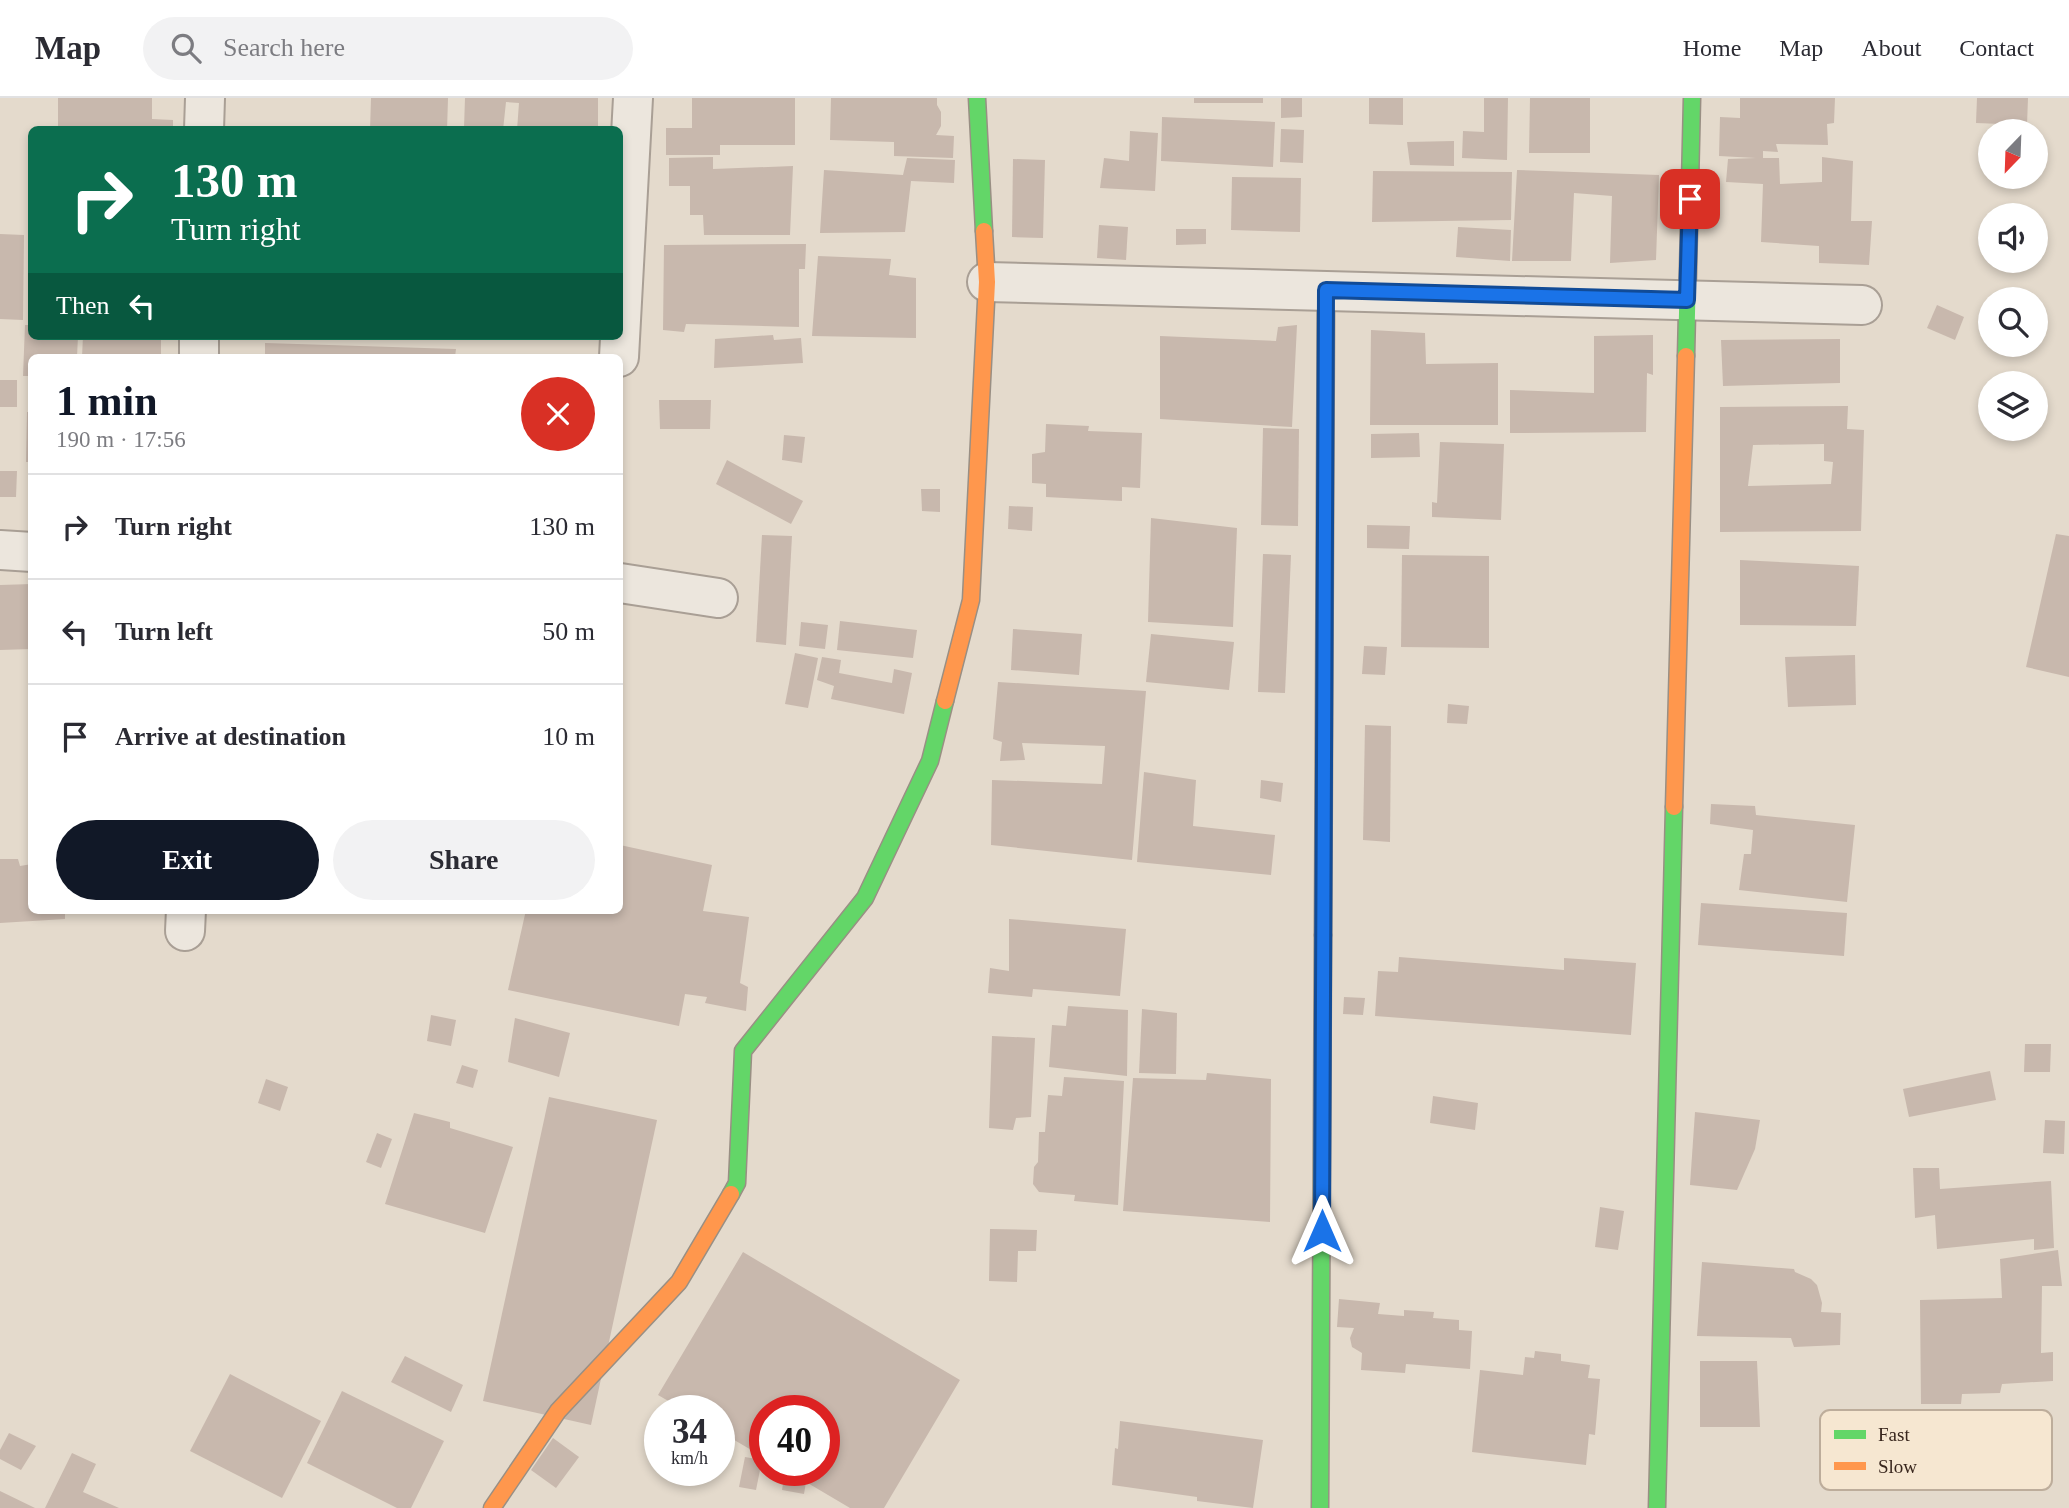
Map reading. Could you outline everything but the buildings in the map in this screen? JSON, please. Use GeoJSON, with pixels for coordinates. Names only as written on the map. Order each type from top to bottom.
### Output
{"type":"FeatureCollection","features":[{"type":"Feature","properties":{"kind":"street"},"geometry":{"type":"LineString","coordinates":[[204,126],[205,98]]}},
{"type":"Feature","properties":{"kind":"street"},"geometry":{"type":"LineString","coordinates":[[623,283],[633,98]]}},
{"type":"Feature","properties":{"kind":"street"},"geometry":{"type":"LineString","coordinates":[[492,1508],[558,1411],[679,1282],[705,1238],[737,1183],[743,1051],[865,898],[930,761],[971,600],[987,282],[977,98]]}},
{"type":"Feature","properties":{"kind":"street"},"geometry":{"type":"LineString","coordinates":[[1657,1508],[1692,98]]}},
{"type":"Feature","properties":{"kind":"street"},"geometry":{"type":"LineString","coordinates":[[987,282],[1862,305]]}},
{"type":"Feature","properties":{"kind":"street"},"geometry":{"type":"LineString","coordinates":[[1320,1508],[1326,290]]}},
{"type":"Feature","properties":{"kind":"street"},"geometry":{"type":"LineString","coordinates":[[0,550],[28,552]]}},
{"type":"Feature","properties":{"kind":"street"},"geometry":{"type":"LineString","coordinates":[[623,583],[718,598]]}},
{"type":"Feature","properties":{"kind":"traffic: fast"},"geometry":{"type":"LineString","coordinates":[[977,98],[984,231]]}},
{"type":"Feature","properties":{"kind":"traffic: fast"},"geometry":{"type":"LineString","coordinates":[[1686,356],[1692,98]]}},
{"type":"Feature","properties":{"kind":"traffic: fast"},"geometry":{"type":"LineString","coordinates":[[731,1194],[737,1183],[743,1051],[865,898],[930,761],[945,701]]}},
{"type":"Feature","properties":{"kind":"traffic: fast"},"geometry":{"type":"LineString","coordinates":[[1657,1508],[1674,807]]}},
{"type":"Feature","properties":{"kind":"traffic: fast"},"geometry":{"type":"LineString","coordinates":[[1320,1508],[1323,935]]}},
{"type":"Feature","properties":{"kind":"traffic: slow"},"geometry":{"type":"LineString","coordinates":[[945,701],[971,600],[987,282],[984,231]]}},
{"type":"Feature","properties":{"kind":"traffic: slow"},"geometry":{"type":"LineString","coordinates":[[1323,935],[1326,291]]}},
{"type":"Feature","properties":{"kind":"traffic: slow"},"geometry":{"type":"LineString","coordinates":[[1674,807],[1686,356]]}},
{"type":"Feature","properties":{"kind":"traffic: slow"},"geometry":{"type":"LineString","coordinates":[[492,1508],[558,1411],[679,1282],[731,1194]]}},
{"type":"Feature","properties":{"kind":"route"},"geometry":{"type":"LineString","coordinates":[[1322,1231],[1326,290],[1687,300],[1690,199]]}}]}
